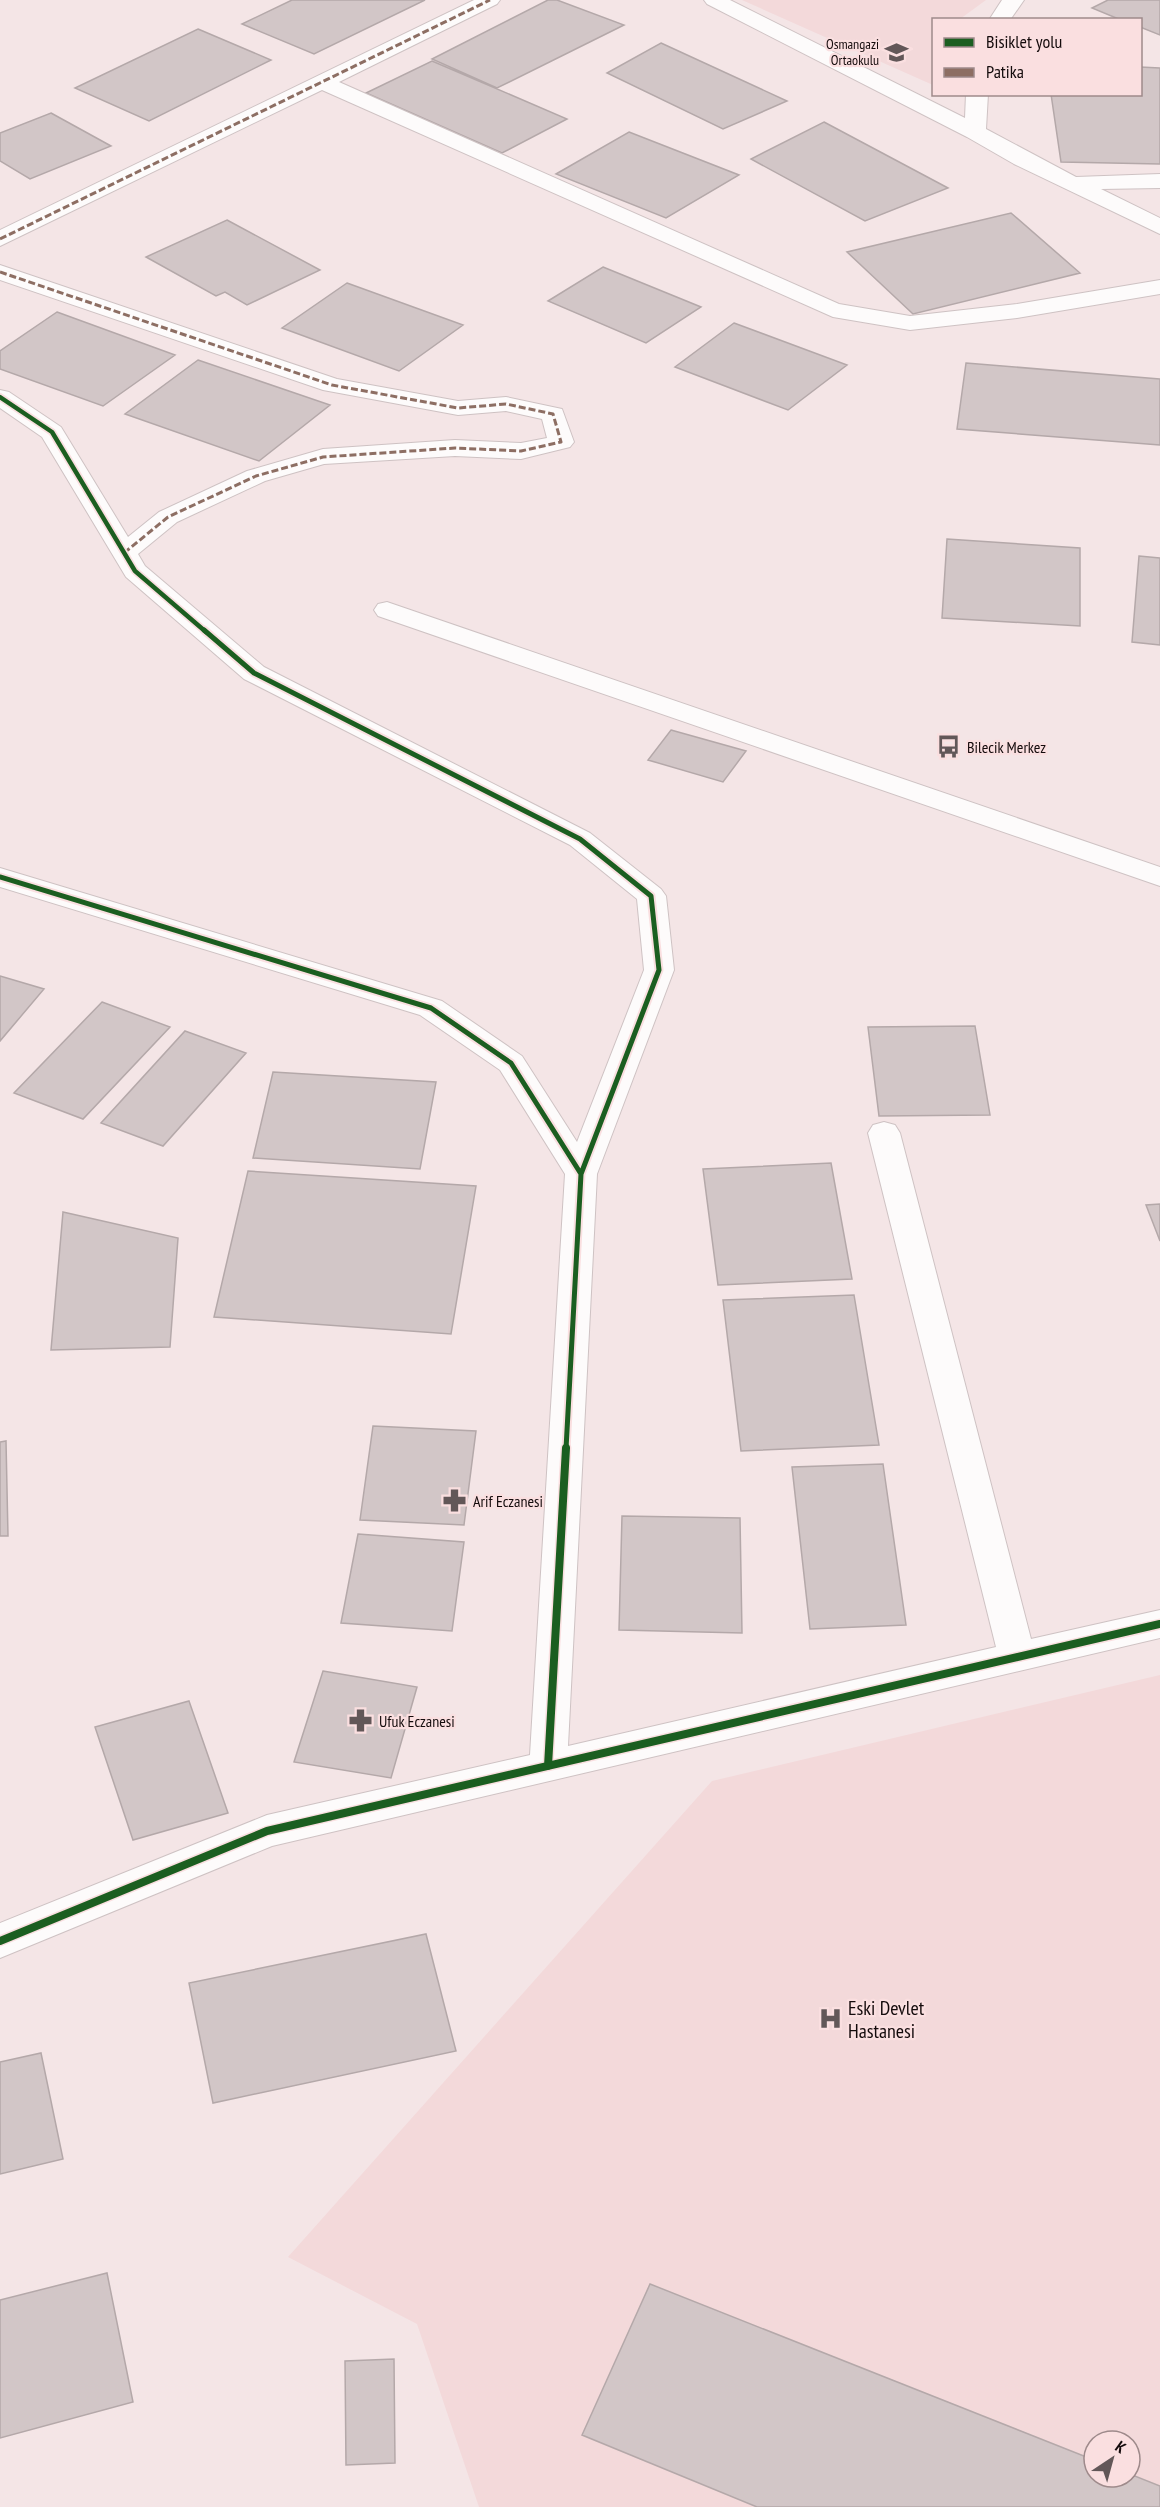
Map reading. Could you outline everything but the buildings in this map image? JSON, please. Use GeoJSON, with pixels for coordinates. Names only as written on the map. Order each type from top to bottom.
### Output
{"type":"FeatureCollection","features":[{"type":"Feature","properties":{"kind":"street"},"geometry":{"type":"LineString","coordinates":[[0,239],[490,0]]}},
{"type":"Feature","properties":{"kind":"street"},"geometry":{"type":"LineString","coordinates":[[714,0],[975,132],[1022,159],[1160,227]]}},
{"type":"Feature","properties":{"kind":"street"},"geometry":{"type":"LineString","coordinates":[[1000,18],[1014,0]]}},
{"type":"Feature","properties":{"kind":"street"},"geometry":{"type":"LineString","coordinates":[[321,82],[832,310],[910,323],[1017,311],[1160,287]]}},
{"type":"Feature","properties":{"kind":"street"},"geometry":{"type":"LineString","coordinates":[[975,132],[977,96]]}},
{"type":"Feature","properties":{"kind":"street"},"geometry":{"type":"LineString","coordinates":[[1073,183],[1160,180]]}},
{"type":"Feature","properties":{"kind":"street"},"geometry":{"type":"LineString","coordinates":[[0,272],[332,385],[458,408],[506,404],[553,414],[561,442],[521,451],[455,448],[322,457],[256,476],[168,517],[124,553]]}},
{"type":"Feature","properties":{"kind":"street"},"geometry":{"type":"LineString","coordinates":[[0,397],[52,432],[135,571],[254,673],[580,839],[651,896],[659,970],[581,1174],[548,1766]]}},
{"type":"Feature","properties":{"kind":"street"},"geometry":{"type":"LineString","coordinates":[[387,610],[1160,877]]}},
{"type":"Feature","properties":{"kind":"street"},"geometry":{"type":"LineString","coordinates":[[0,877],[431,1008],[511,1063],[581,1174]]}},
{"type":"Feature","properties":{"kind":"street"},"geometry":{"type":"LineString","coordinates":[[884,1133],[1017,1657]]}},
{"type":"Feature","properties":{"kind":"street"},"geometry":{"type":"LineString","coordinates":[[0,1941],[267,1831],[1160,1624]]}},
{"type":"Feature","properties":{"kind":"shaded area","name":"Osmangazi Ortaokulu"},"geometry":{"type":"Polygon","coordinates":[[[742,0],[986,0],[961,18],[932,18],[932,85],[742,0]]]}},
{"type":"Feature","properties":{"kind":"shaded area","name":"Eski Devlet Hastanesi"},"geometry":{"type":"Polygon","coordinates":[[[1160,1675],[1160,2507],[479,2507],[417,2324],[288,2257],[712,1781],[1160,1675]]]}},
{"type":"Feature","properties":{"kind":"marked path"},"geometry":{"type":"LineString","coordinates":[[0,239],[490,0]]}},
{"type":"Feature","properties":{"kind":"marked path"},"geometry":{"type":"LineString","coordinates":[[0,272],[332,385],[458,408],[506,404],[553,414],[561,442],[521,451],[455,448],[323,457],[256,476],[168,517],[124,553]]}},
{"type":"Feature","properties":{"kind":"cycle path"},"geometry":{"type":"LineString","coordinates":[[0,397],[52,432],[135,571],[254,673],[580,839],[651,896],[659,970],[581,1174]]}},
{"type":"Feature","properties":{"kind":"cycle path"},"geometry":{"type":"LineString","coordinates":[[0,877],[431,1008],[511,1063],[581,1174],[548,1766]]}},
{"type":"Feature","properties":{"kind":"cycle path"},"geometry":{"type":"LineString","coordinates":[[0,1941],[267,1831],[1160,1624]]}},
{"type":"Feature","properties":{"kind":"place","name":"Osmangazi Ortaokulu"},"geometry":{"type":"Point","coordinates":[897,52]}},
{"type":"Feature","properties":{"kind":"place","name":"Bilecik Merkez"},"geometry":{"type":"Point","coordinates":[949,747]}},
{"type":"Feature","properties":{"kind":"place","name":"Arif Eczanesi"},"geometry":{"type":"Point","coordinates":[455,1501]}},
{"type":"Feature","properties":{"kind":"place","name":"Ufuk Eczanesi"},"geometry":{"type":"Point","coordinates":[361,1721]}},
{"type":"Feature","properties":{"kind":"place","name":"Eski Devlet Hastanesi"},"geometry":{"type":"Point","coordinates":[830,2019]}}]}
